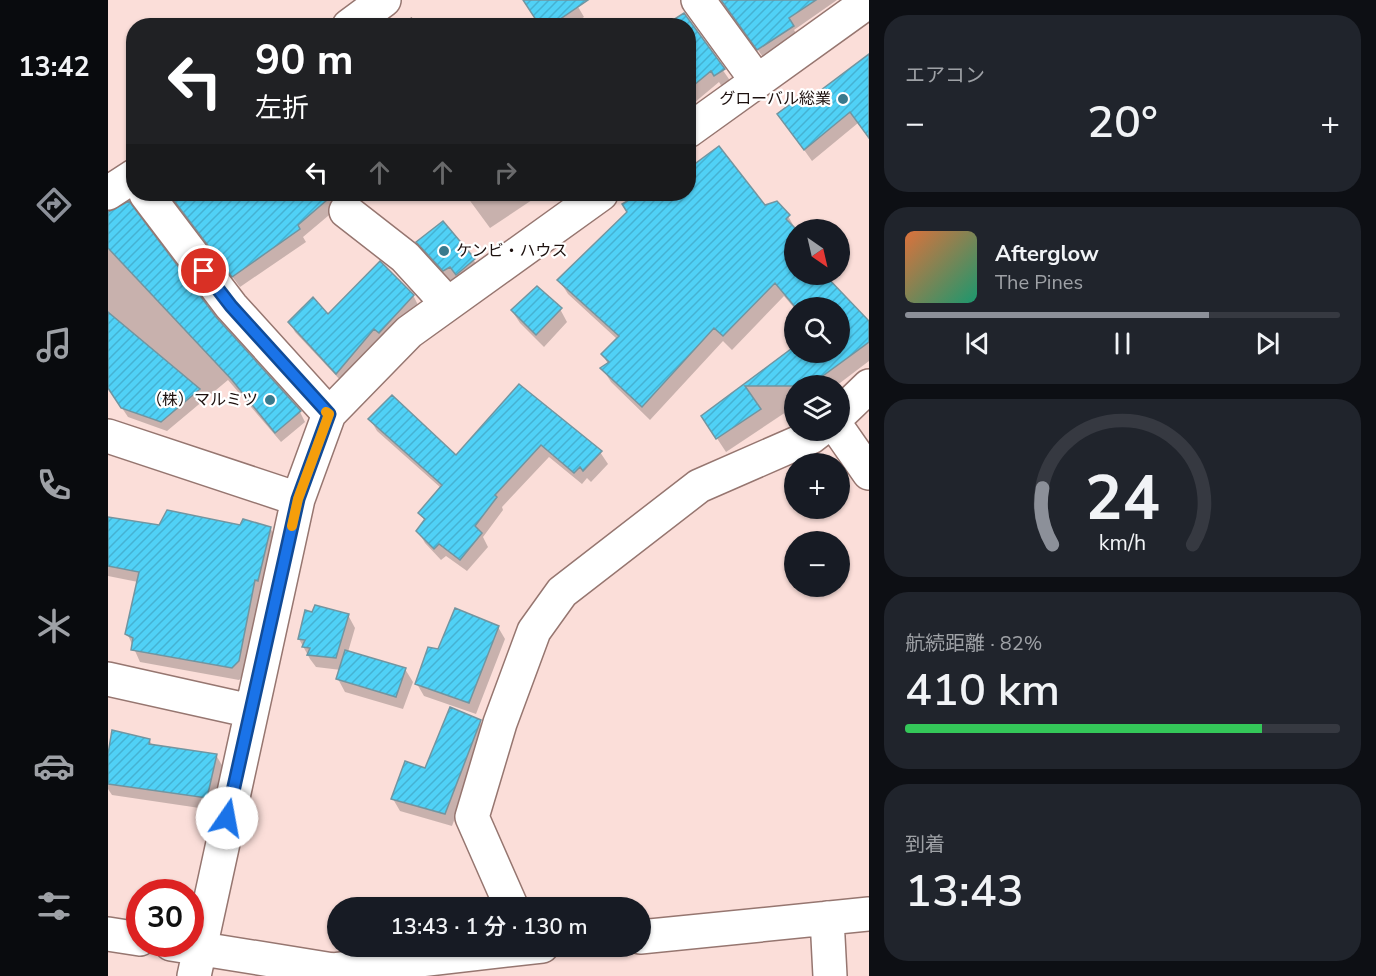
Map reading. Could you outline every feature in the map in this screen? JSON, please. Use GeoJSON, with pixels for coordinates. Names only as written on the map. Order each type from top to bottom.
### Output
{"type":"FeatureCollection","features":[{"type":"Feature","properties":{"kind":"street"},"geometry":{"type":"LineString","coordinates":[[360,18],[384,0]]}},
{"type":"Feature","properties":{"kind":"street"},"geometry":{"type":"LineString","coordinates":[[698,0],[757,81]]}},
{"type":"Feature","properties":{"kind":"street"},"geometry":{"type":"LineString","coordinates":[[696,125],[869,1]]}},
{"type":"Feature","properties":{"kind":"street"},"geometry":{"type":"LineString","coordinates":[[108,193],[126,181]]}},
{"type":"Feature","properties":{"kind":"street"},"geometry":{"type":"LineString","coordinates":[[151,201],[231,306],[329,414]]}},
{"type":"Feature","properties":{"kind":"street"},"geometry":{"type":"LineString","coordinates":[[204,894],[251,711],[298,499],[329,414],[409,332],[592,201]]}},
{"type":"Feature","properties":{"kind":"street"},"geometry":{"type":"LineString","coordinates":[[346,211],[405,257],[448,304]]}},
{"type":"Feature","properties":{"kind":"street"},"geometry":{"type":"LineString","coordinates":[[850,404],[869,386]]}},
{"type":"Feature","properties":{"kind":"street"},"geometry":{"type":"LineString","coordinates":[[108,436],[298,499]]}},
{"type":"Feature","properties":{"kind":"street"},"geometry":{"type":"LineString","coordinates":[[507,897],[472,817],[500,723],[534,631],[562,592],[699,486],[803,441]]}},
{"type":"Feature","properties":{"kind":"street"},"geometry":{"type":"LineString","coordinates":[[847,441],[869,473]]}},
{"type":"Feature","properties":{"kind":"street"},"geometry":{"type":"LineString","coordinates":[[108,679],[251,711]]}},
{"type":"Feature","properties":{"kind":"street"},"geometry":{"type":"LineString","coordinates":[[651,936],[869,914]]}},
{"type":"Feature","properties":{"kind":"street"},"geometry":{"type":"LineString","coordinates":[[827,918],[830,976]]}},
{"type":"Feature","properties":{"kind":"street"},"geometry":{"type":"LineString","coordinates":[[108,934],[126,937]]}},
{"type":"Feature","properties":{"kind":"street"},"geometry":{"type":"LineString","coordinates":[[198,957],[333,970],[446,957]]}},
{"type":"Feature","properties":{"kind":"building"},"geometry":{"type":"Polygon","coordinates":[[[523,0],[588,0],[562,18],[535,18],[523,0]]]}},
{"type":"Feature","properties":{"kind":"building"},"geometry":{"type":"Polygon","coordinates":[[[721,0],[816,0],[789,18],[794,26],[757,50],[721,0]]]}},
{"type":"Feature","properties":{"kind":"building"},"geometry":{"type":"Polygon","coordinates":[[[684,13],[688,18],[676,18],[684,13]]]}},
{"type":"Feature","properties":{"kind":"building"},"geometry":{"type":"Polygon","coordinates":[[[696,29],[725,69],[714,76],[711,71],[696,83],[696,29]]]}},
{"type":"Feature","properties":{"kind":"building"},"geometry":{"type":"Polygon","coordinates":[[[869,54],[869,138],[850,112],[804,150],[777,114],[805,93],[809,99],[869,54]]]}},
{"type":"Feature","properties":{"kind":"building"},"geometry":{"type":"Polygon","coordinates":[[[719,146],[765,205],[777,201],[790,215],[784,219],[784,285],[835,285],[846,297],[787,297],[775,283],[723,336],[714,328],[642,407],[600,368],[609,362],[601,354],[619,336],[557,280],[627,212],[622,204],[627,201],[696,201],[696,163],[719,146]]]}},
{"type":"Feature","properties":{"kind":"building"},"geometry":{"type":"Polygon","coordinates":[[[129,201],[216,317],[301,411],[275,433],[232,380],[108,248],[108,212],[129,201]]]}},
{"type":"Feature","properties":{"kind":"building"},"geometry":{"type":"Polygon","coordinates":[[[174,201],[326,201],[298,225],[300,229],[232,277],[174,201]]]}},
{"type":"Feature","properties":{"kind":"building","name":"ケンビ・ハウス"},"geometry":{"type":"Polygon","coordinates":[[[443,221],[475,259],[456,275],[450,267],[443,271],[416,242],[443,221]]]}},
{"type":"Feature","properties":{"kind":"building"},"geometry":{"type":"Polygon","coordinates":[[[380,261],[414,295],[379,333],[374,329],[336,374],[288,322],[313,297],[328,314],[380,261]]]}},
{"type":"Feature","properties":{"kind":"building"},"geometry":{"type":"Polygon","coordinates":[[[537,286],[562,308],[536,335],[511,310],[537,286]]]}},
{"type":"Feature","properties":{"kind":"building"},"geometry":{"type":"Polygon","coordinates":[[[850,301],[869,321],[869,342],[850,356],[850,301]]]}},
{"type":"Feature","properties":{"kind":"building"},"geometry":{"type":"Polygon","coordinates":[[[108,312],[200,389],[161,422],[121,408],[108,388],[108,312]]]}},
{"type":"Feature","properties":{"kind":"building"},"geometry":{"type":"Polygon","coordinates":[[[784,354],[784,363],[840,363],[824,375],[784,375],[784,386],[745,386],[761,409],[716,439],[701,416],[784,354]]]}},
{"type":"Feature","properties":{"kind":"building"},"geometry":{"type":"Polygon","coordinates":[[[519,384],[602,451],[583,471],[580,467],[574,473],[541,445],[495,495],[497,497],[475,526],[482,533],[460,560],[439,544],[434,549],[416,531],[425,519],[418,513],[442,485],[368,419],[392,395],[456,455],[519,384]]]}},
{"type":"Feature","properties":{"kind":"building"},"geometry":{"type":"Polygon","coordinates":[[[167,510],[240,525],[243,519],[271,527],[258,581],[255,580],[239,661],[232,668],[131,650],[133,638],[125,634],[139,572],[108,566],[108,517],[159,525],[167,510]]]}},
{"type":"Feature","properties":{"kind":"building"},"geometry":{"type":"Polygon","coordinates":[[[315,605],[349,614],[336,658],[307,655],[310,648],[302,647],[305,640],[298,639],[305,610],[312,612],[315,605]]]}},
{"type":"Feature","properties":{"kind":"building"},"geometry":{"type":"Polygon","coordinates":[[[455,608],[499,626],[469,703],[415,684],[428,647],[438,649],[455,608]]]}},
{"type":"Feature","properties":{"kind":"building"},"geometry":{"type":"Polygon","coordinates":[[[345,650],[406,668],[396,697],[336,679],[345,650]]]}},
{"type":"Feature","properties":{"kind":"building"},"geometry":{"type":"Polygon","coordinates":[[[450,707],[481,720],[445,814],[391,799],[405,761],[425,768],[450,707]]]}},
{"type":"Feature","properties":{"kind":"building"},"geometry":{"type":"Polygon","coordinates":[[[112,730],[150,739],[149,744],[217,754],[207,798],[108,784],[108,754],[112,730]]]}},
{"type":"Feature","properties":{"kind":"slow traffic"},"geometry":{"type":"LineString","coordinates":[[292,526],[298,499],[329,414],[326,412]]}},
{"type":"Feature","properties":{"kind":"place","name":"グローバル総業"},"geometry":{"type":"Point","coordinates":[843,99]}},
{"type":"Feature","properties":{"kind":"place","name":"ケンビ・ハウス"},"geometry":{"type":"Point","coordinates":[444,251]}},
{"type":"Feature","properties":{"kind":"place","name":"（株）マルミツ"},"geometry":{"type":"Point","coordinates":[270,400]}},
{"type":"Feature","properties":{"kind":"route"},"geometry":{"type":"LineString","coordinates":[[204,271],[231,306],[329,414],[298,499],[227,818]]}}]}
